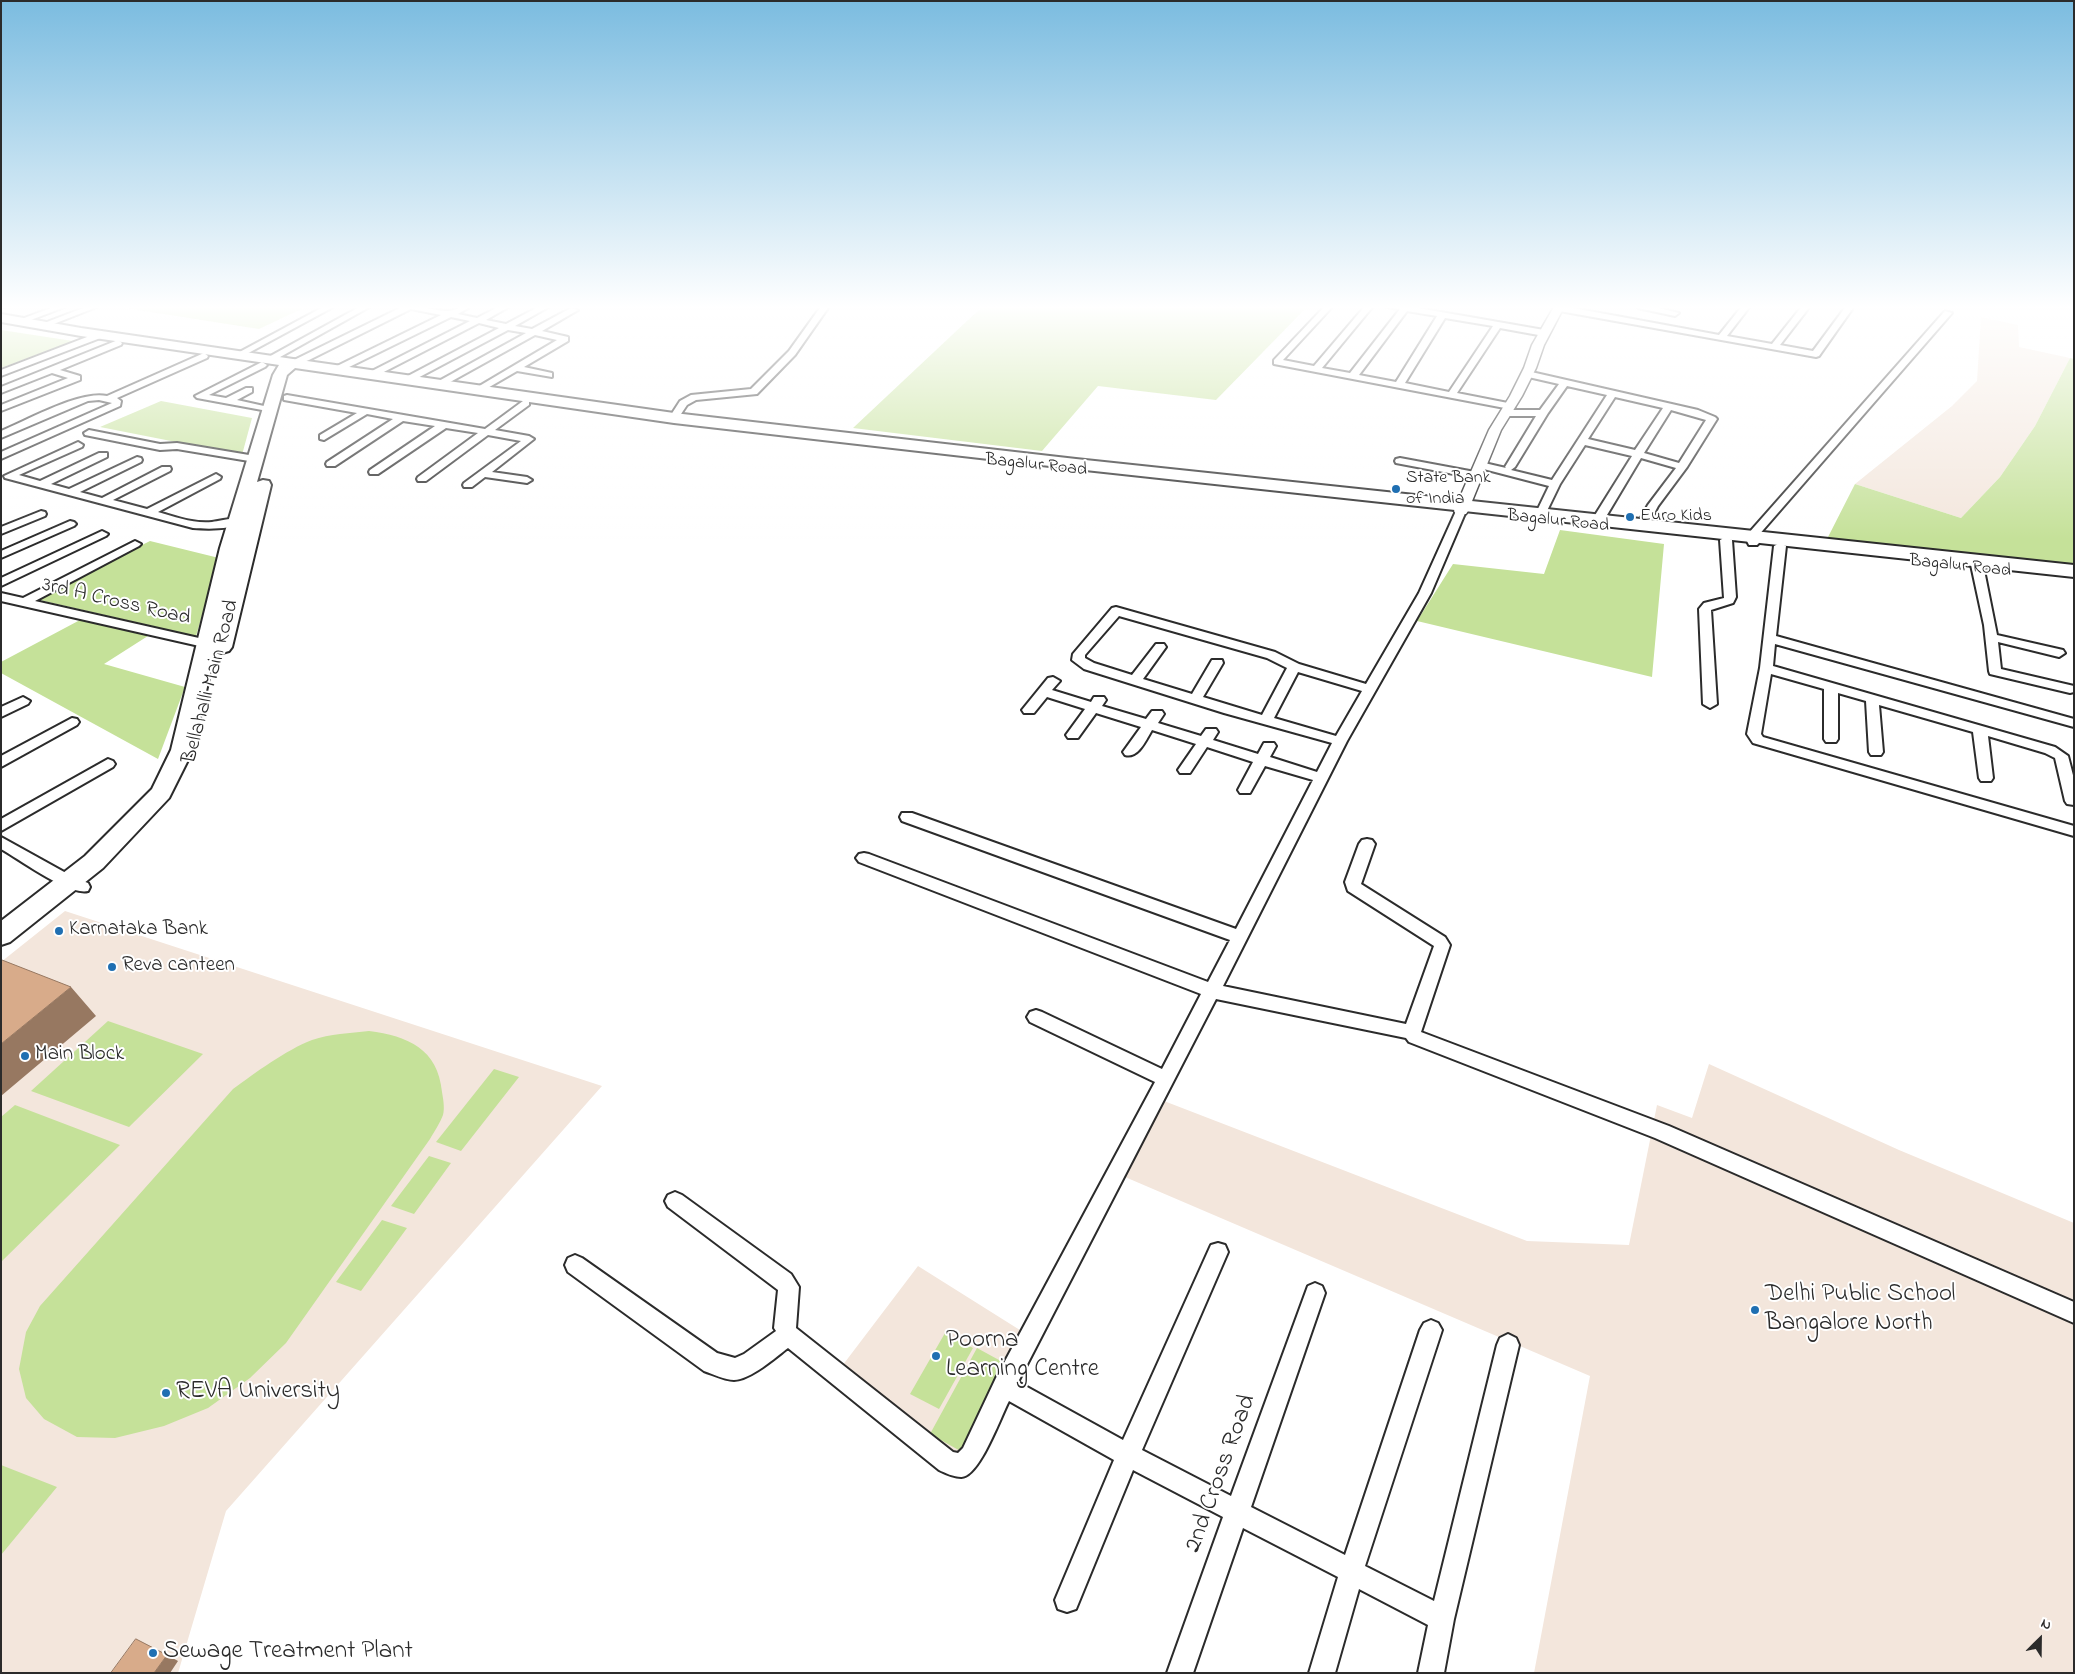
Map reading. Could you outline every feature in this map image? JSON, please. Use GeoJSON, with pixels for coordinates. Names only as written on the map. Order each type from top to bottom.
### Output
{"type":"FeatureCollection","features":[{"type":"Feature","properties":{"kind":"main road","name":"Bellahalli Main Road"},"geometry":{"type":"LineString","coordinates":[[1,935],[76,884],[109,866],[177,793],[194,761],[236,522],[278,383]]}},
{"type":"Feature","properties":{"kind":"main road","name":"Bellahalli Main Road"},"geometry":{"type":"LineString","coordinates":[[214,646],[280,413],[287,398],[287,383]]}},
{"type":"Feature","properties":{"kind":"main road","name":"Bagalur Road"},"geometry":{"type":"LineString","coordinates":[[405,383],[667,424],[1462,509],[1726,540],[1752,540],[1780,546],[1977,565],[2074,571]]}},
{"type":"Feature","properties":{"kind":"main road","name":"Bagalur Road"},"geometry":{"type":"LineString","coordinates":[[435,383],[674,418],[1074,467]]}},
{"type":"Feature","properties":{"kind":"main road","name":"Bagalur Road"},"geometry":{"type":"LineString","coordinates":[[1462,509],[1643,525],[1752,540],[1977,565],[2074,579]]}},
{"type":"Feature","properties":{"kind":"main road","name":"Bellahalli Main Road"},"geometry":{"type":"LineString","coordinates":[[1,952],[76,884]]}},
{"type":"Feature","properties":{"kind":"street"},"geometry":{"type":"LineString","coordinates":[[1,390],[19,383]]}},
{"type":"Feature","properties":{"kind":"street"},"geometry":{"type":"LineString","coordinates":[[1,408],[64,383]]}},
{"type":"Feature","properties":{"kind":"street"},"geometry":{"type":"LineString","coordinates":[[108,399],[143,383]]}},
{"type":"Feature","properties":{"kind":"street"},"geometry":{"type":"LineString","coordinates":[[235,383],[200,396],[270,410]]}},
{"type":"Feature","properties":{"kind":"street"},"geometry":{"type":"LineString","coordinates":[[479,390],[491,383]]}},
{"type":"Feature","properties":{"kind":"street"},"geometry":{"type":"LineString","coordinates":[[674,418],[683,403],[694,398],[754,392],[763,383]]}},
{"type":"Feature","properties":{"kind":"street"},"geometry":{"type":"LineString","coordinates":[[1389,383],[1451,395],[1508,409],[1543,413]]}},
{"type":"Feature","properties":{"kind":"street"},"geometry":{"type":"LineString","coordinates":[[1451,395],[1459,383]]}},
{"type":"Feature","properties":{"kind":"street"},"geometry":{"type":"LineString","coordinates":[[675,1201],[784,1281],[789,1287],[785,1328],[788,1334],[948,1462],[962,1466],[971,1456],[1004,1386],[1212,991],[1340,742],[1425,592],[1495,430],[1522,383]]}},
{"type":"Feature","properties":{"kind":"street"},"geometry":{"type":"LineString","coordinates":[[1510,467],[1543,413],[1564,383]]}},
{"type":"Feature","properties":{"kind":"street"},"geometry":{"type":"LineString","coordinates":[[1569,383],[1709,416],[1712,419],[1682,467],[1652,505],[1643,525]]}},
{"type":"Feature","properties":{"kind":"street"},"geometry":{"type":"LineString","coordinates":[[1752,540],[1887,383]]}},
{"type":"Feature","properties":{"kind":"street"},"geometry":{"type":"LineString","coordinates":[[227,402],[249,390]]}},
{"type":"Feature","properties":{"kind":"street"},"geometry":{"type":"LineString","coordinates":[[1540,515],[1555,484],[1612,394]]}},
{"type":"Feature","properties":{"kind":"street"},"geometry":{"type":"LineString","coordinates":[[1,435],[86,398],[99,397],[116,402],[117,404],[1,456]]}},
{"type":"Feature","properties":{"kind":"street"},"geometry":{"type":"LineString","coordinates":[[287,398],[488,430],[529,439],[468,485]]}},
{"type":"Feature","properties":{"kind":"street"},"geometry":{"type":"LineString","coordinates":[[422,478],[526,403]]}},
{"type":"Feature","properties":{"kind":"street"},"geometry":{"type":"LineString","coordinates":[[1598,520],[1668,407]]}},
{"type":"Feature","properties":{"kind":"street"},"geometry":{"type":"LineString","coordinates":[[324,438],[366,411]]}},
{"type":"Feature","properties":{"kind":"street"},"geometry":{"type":"LineString","coordinates":[[331,464],[402,417]]}},
{"type":"Feature","properties":{"kind":"street"},"geometry":{"type":"LineString","coordinates":[[374,472],[445,424]]}},
{"type":"Feature","properties":{"kind":"street"},"geometry":{"type":"LineString","coordinates":[[89,434],[160,447],[177,446],[255,459]]}},
{"type":"Feature","properties":{"kind":"street"},"geometry":{"type":"LineString","coordinates":[[1582,442],[1638,454],[1682,467]]}},
{"type":"Feature","properties":{"kind":"street"},"geometry":{"type":"LineString","coordinates":[[78,445],[9,476],[147,514],[201,526],[236,522]]}},
{"type":"Feature","properties":{"kind":"street"},"geometry":{"type":"LineString","coordinates":[[40,485],[103,455]]}},
{"type":"Feature","properties":{"kind":"street"},"geometry":{"type":"LineString","coordinates":[[69,493],[137,460]]}},
{"type":"Feature","properties":{"kind":"street"},"geometry":{"type":"LineString","coordinates":[[1400,461],[1477,470],[1555,484]]}},
{"type":"Feature","properties":{"kind":"street"},"geometry":{"type":"LineString","coordinates":[[102,502],[166,468]]}},
{"type":"Feature","properties":{"kind":"street"},"geometry":{"type":"LineString","coordinates":[[484,474],[527,480]]}},
{"type":"Feature","properties":{"kind":"street"},"geometry":{"type":"LineString","coordinates":[[147,514],[216,477]]}},
{"type":"Feature","properties":{"kind":"street"},"geometry":{"type":"LineString","coordinates":[[1,531],[40,514]]}},
{"type":"Feature","properties":{"kind":"street"},"geometry":{"type":"LineString","coordinates":[[1,556],[70,524]]}},
{"type":"Feature","properties":{"kind":"street"},"geometry":{"type":"LineString","coordinates":[[1,583],[102,534]]}},
{"type":"Feature","properties":{"kind":"street"},"geometry":{"type":"LineString","coordinates":[[1710,704],[1705,609],[1708,606],[1729,600],[1726,540]]}},
{"type":"Feature","properties":{"kind":"street"},"geometry":{"type":"LineString","coordinates":[[1,608],[19,602],[134,544]]}},
{"type":"Feature","properties":{"kind":"street"},"geometry":{"type":"LineString","coordinates":[[1780,546],[1766,668],[1754,734],[1758,740],[2074,831]]}},
{"type":"Feature","properties":{"kind":"street"},"geometry":{"type":"LineString","coordinates":[[1977,565],[1991,637],[1994,671],[2070,690]]}},
{"type":"Feature","properties":{"kind":"street","name":"3rd A Cross Road"},"geometry":{"type":"LineString","coordinates":[[1,597],[214,646]]}},
{"type":"Feature","properties":{"kind":"street"},"geometry":{"type":"LineString","coordinates":[[1340,742],[1090,666],[1078,660],[1079,654],[1116,611],[1271,656],[1294,667],[1370,689]]}},
{"type":"Feature","properties":{"kind":"street"},"geometry":{"type":"LineString","coordinates":[[1991,637],[2059,653]]}},
{"type":"Feature","properties":{"kind":"street"},"geometry":{"type":"LineString","coordinates":[[1769,638],[2074,722]]}},
{"type":"Feature","properties":{"kind":"street"},"geometry":{"type":"LineString","coordinates":[[1135,680],[1160,646]]}},
{"type":"Feature","properties":{"kind":"street"},"geometry":{"type":"LineString","coordinates":[[1195,699],[1217,663]]}},
{"type":"Feature","properties":{"kind":"street"},"geometry":{"type":"LineString","coordinates":[[1266,720],[1294,667]]}},
{"type":"Feature","properties":{"kind":"street"},"geometry":{"type":"LineString","coordinates":[[1766,668],[2050,750],[2062,756],[2072,801]]}},
{"type":"Feature","properties":{"kind":"street"},"geometry":{"type":"LineString","coordinates":[[1029,710],[1053,681]]}},
{"type":"Feature","properties":{"kind":"street"},"geometry":{"type":"LineString","coordinates":[[1830,739],[1831,687]]}},
{"type":"Feature","properties":{"kind":"street"},"geometry":{"type":"LineString","coordinates":[[1044,692],[1096,703],[1153,719],[1208,737],[1262,760],[1321,778]]}},
{"type":"Feature","properties":{"kind":"street"},"geometry":{"type":"LineString","coordinates":[[1872,698],[1876,752]]}},
{"type":"Feature","properties":{"kind":"street"},"geometry":{"type":"LineString","coordinates":[[1,713],[23,700]]}},
{"type":"Feature","properties":{"kind":"street"},"geometry":{"type":"LineString","coordinates":[[1073,735],[1096,703]]}},
{"type":"Feature","properties":{"kind":"street"},"geometry":{"type":"LineString","coordinates":[[1130,752],[1153,719]]}},
{"type":"Feature","properties":{"kind":"street"},"geometry":{"type":"LineString","coordinates":[[1,762],[72,722]]}},
{"type":"Feature","properties":{"kind":"street"},"geometry":{"type":"LineString","coordinates":[[1980,730],[1986,778]]}},
{"type":"Feature","properties":{"kind":"street"},"geometry":{"type":"LineString","coordinates":[[1186,770],[1208,737]]}},
{"type":"Feature","properties":{"kind":"street"},"geometry":{"type":"LineString","coordinates":[[1245,790],[1269,746]]}},
{"type":"Feature","properties":{"kind":"street"},"geometry":{"type":"LineString","coordinates":[[1,826],[108,764]]}},
{"type":"Feature","properties":{"kind":"street"},"geometry":{"type":"LineString","coordinates":[[907,817],[1240,937]]}},
{"type":"Feature","properties":{"kind":"street"},"geometry":{"type":"LineString","coordinates":[[1,842],[76,884]]}},
{"type":"Feature","properties":{"kind":"street"},"geometry":{"type":"LineString","coordinates":[[1367,844],[1353,882],[1354,887],[1439,941],[1442,945],[1412,1032]]}},
{"type":"Feature","properties":{"kind":"street"},"geometry":{"type":"LineString","coordinates":[[864,858],[1212,991],[1412,1032],[1415,1037],[1662,1132],[2074,1313]]}},
{"type":"Feature","properties":{"kind":"street"},"geometry":{"type":"LineString","coordinates":[[1036,1017],[1166,1079]]}},
{"type":"Feature","properties":{"kind":"street"},"geometry":{"type":"LineString","coordinates":[[1067,1600],[1128,1455],[1218,1252]]}},
{"type":"Feature","properties":{"kind":"street"},"geometry":{"type":"LineString","coordinates":[[575,1264],[712,1363],[735,1369],[752,1362],[788,1334]]}},
{"type":"Feature","properties":{"kind":"street","name":"2nd Cross Road"},"geometry":{"type":"LineString","coordinates":[[1180,1673],[1315,1293]]}},
{"type":"Feature","properties":{"kind":"street"},"geometry":{"type":"LineString","coordinates":[[1322,1673],[1351,1573],[1431,1330]]}},
{"type":"Feature","properties":{"kind":"street"},"geometry":{"type":"LineString","coordinates":[[1431,1673],[1442,1619],[1508,1345]]}},
{"type":"Feature","properties":{"kind":"street"},"geometry":{"type":"LineString","coordinates":[[1004,1386],[1128,1455],[1442,1619]]}},
{"type":"Feature","properties":{"kind":"shaded area"},"geometry":{"type":"Polygon","coordinates":[[[1975,383],[2057,383],[2035,426],[2000,477],[1961,518],[1855,484],[1952,406],[1975,383]]]}},
{"type":"Feature","properties":{"kind":"shaded area","name":"REVA University"},"geometry":{"type":"Polygon","coordinates":[[[65,911],[602,1086],[226,1511],[178,1673],[1,1673],[1,962],[65,911]]]}},
{"type":"Feature","properties":{"kind":"shaded area","name":"Delhi Public School Bangalore North"},"geometry":{"type":"Polygon","coordinates":[[[1709,1064],[1899,1150],[2074,1223],[2074,1673],[1534,1673],[1590,1376],[1125,1177],[1164,1101],[1527,1241],[1629,1245],[1657,1105],[1692,1118],[1709,1064]]]}},
{"type":"Feature","properties":{"kind":"shaded area","name":"Poorna Learning Centre"},"geometry":{"type":"Polygon","coordinates":[[[918,1266],[1031,1337],[960,1465],[836,1374],[918,1266]]]}},
{"type":"Feature","properties":{"kind":"green space"},"geometry":{"type":"Polygon","coordinates":[[[901,383],[1233,383],[1216,400],[1098,386],[1042,451],[853,428],[901,383]]]}},
{"type":"Feature","properties":{"kind":"green space"},"geometry":{"type":"Polygon","coordinates":[[[2057,383],[2074,383],[2074,567],[1826,541],[1855,484],[1961,518],[2000,477],[2035,426],[2057,383]]]}},
{"type":"Feature","properties":{"kind":"green space"},"geometry":{"type":"Polygon","coordinates":[[[161,401],[252,418],[242,455],[100,427],[161,401]]]}},
{"type":"Feature","properties":{"kind":"green space"},"geometry":{"type":"Polygon","coordinates":[[[1560,530],[1664,544],[1652,677],[1417,621],[1453,564],[1544,574],[1560,530]]]}},
{"type":"Feature","properties":{"kind":"green space"},"geometry":{"type":"Polygon","coordinates":[[[150,541],[219,558],[196,636],[35,599],[150,541]]]}},
{"type":"Feature","properties":{"kind":"green space"},"geometry":{"type":"Polygon","coordinates":[[[80,620],[151,634],[104,664],[185,687],[158,759],[1,673],[1,662],[80,620]]]}},
{"type":"Feature","properties":{"kind":"green space"},"geometry":{"type":"Polygon","coordinates":[[[108,1021],[203,1054],[129,1127],[31,1091],[108,1021]]]}},
{"type":"Feature","properties":{"kind":"green space"},"geometry":{"type":"Polygon","coordinates":[[[369,1031],[383,1033],[408,1041],[419,1047],[427,1055],[439,1077],[444,1103],[443,1115],[430,1139],[286,1343],[250,1378],[208,1408],[164,1426],[115,1438],[77,1437],[44,1419],[26,1398],[19,1369],[26,1332],[40,1306],[233,1089],[302,1044],[333,1035],[369,1031]]]}},
{"type":"Feature","properties":{"kind":"green space"},"geometry":{"type":"Polygon","coordinates":[[[494,1069],[519,1077],[461,1151],[436,1142],[494,1069]]]}},
{"type":"Feature","properties":{"kind":"green space"},"geometry":{"type":"Polygon","coordinates":[[[15,1105],[120,1145],[1,1262],[1,1117],[15,1105]]]}},
{"type":"Feature","properties":{"kind":"green space"},"geometry":{"type":"Polygon","coordinates":[[[429,1156],[451,1163],[414,1214],[391,1206],[429,1156]]]}},
{"type":"Feature","properties":{"kind":"green space"},"geometry":{"type":"Polygon","coordinates":[[[382,1220],[407,1228],[361,1291],[336,1282],[382,1220]]]}},
{"type":"Feature","properties":{"kind":"green space"},"geometry":{"type":"Polygon","coordinates":[[[945,1333],[973,1348],[939,1409],[910,1394],[945,1333]]]}},
{"type":"Feature","properties":{"kind":"green space"},"geometry":{"type":"Polygon","coordinates":[[[977,1348],[1010,1366],[964,1453],[930,1434],[977,1348]]]}},
{"type":"Feature","properties":{"kind":"green space"},"geometry":{"type":"Polygon","coordinates":[[[1,1465],[57,1487],[1,1555],[1,1465]]]}},
{"type":"Feature","properties":{"kind":"building"},"geometry":{"type":"Polygon","coordinates":[[[1,960],[71,987],[1,1044],[1,960]]]}},
{"type":"Feature","properties":{"kind":"building"},"geometry":{"type":"Polygon","coordinates":[[[136,1639],[167,1655],[154,1673],[111,1673],[136,1639]]]}},
{"type":"Feature","properties":{"kind":"place","name":"State Bank of India"},"geometry":{"type":"Point","coordinates":[1396,489]}},
{"type":"Feature","properties":{"kind":"place","name":"Euro Kids"},"geometry":{"type":"Point","coordinates":[1630,517]}},
{"type":"Feature","properties":{"kind":"place","name":"Karnataka Bank"},"geometry":{"type":"Point","coordinates":[59,931]}},
{"type":"Feature","properties":{"kind":"place","name":"Reva canteen"},"geometry":{"type":"Point","coordinates":[112,967]}},
{"type":"Feature","properties":{"kind":"place","name":"Main Block"},"geometry":{"type":"Point","coordinates":[25,1056]}},
{"type":"Feature","properties":{"kind":"place","name":"Delhi Public School Bangalore North"},"geometry":{"type":"Point","coordinates":[1755,1310]}},
{"type":"Feature","properties":{"kind":"place","name":"Poorna Learning Centre"},"geometry":{"type":"Point","coordinates":[936,1356]}},
{"type":"Feature","properties":{"kind":"place","name":"REVA University"},"geometry":{"type":"Point","coordinates":[166,1393]}},
{"type":"Feature","properties":{"kind":"place","name":"Sewage Treatment Plant"},"geometry":{"type":"Point","coordinates":[153,1653]}}]}
